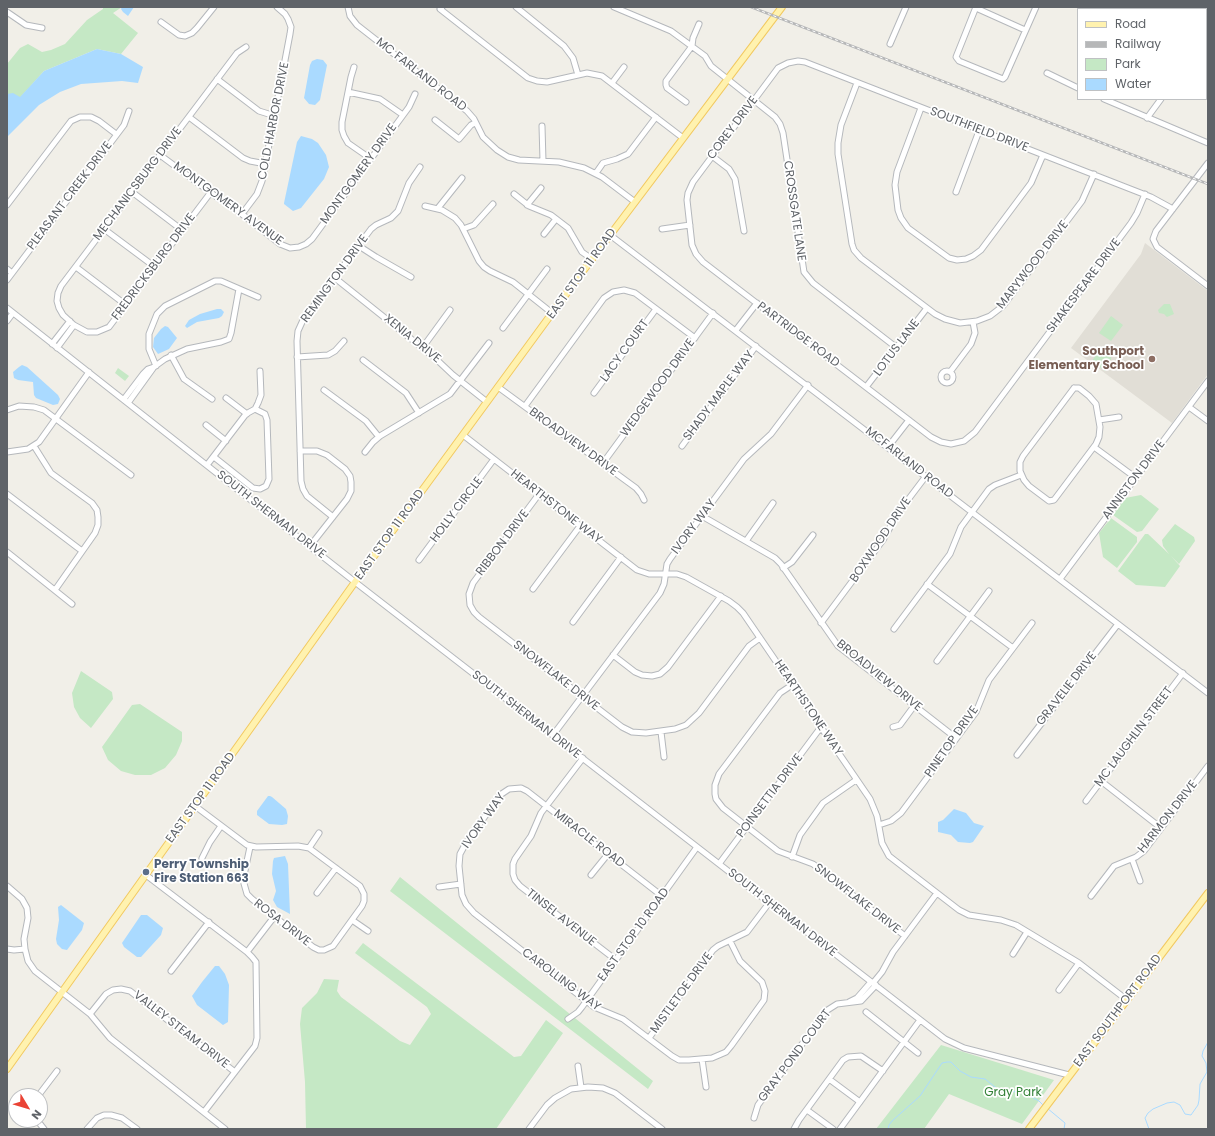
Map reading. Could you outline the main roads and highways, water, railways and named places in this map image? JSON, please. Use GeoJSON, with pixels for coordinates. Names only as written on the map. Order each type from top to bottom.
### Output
{"type":"FeatureCollection","features":[{"type":"Feature","properties":{"kind":"main road","name":"EAST STOP 11 ROAD"},"geometry":{"type":"LineString","coordinates":[[7,1069],[355,582],[592,259],[782,7]]}},
{"type":"Feature","properties":{"kind":"main road","name":"EAST SOUTHPORT ROAD"},"geometry":{"type":"LineString","coordinates":[[1029,1129],[1208,893]]}},
{"type":"Feature","properties":{"kind":"water"},"geometry":{"type":"Polygon","coordinates":[[[122,7],[134,7],[128,16],[121,9],[122,7]]]}},
{"type":"Feature","properties":{"kind":"water"},"geometry":{"type":"Polygon","coordinates":[[[97,49],[121,54],[143,67],[138,83],[122,81],[81,84],[60,92],[39,105],[7,137],[7,94],[13,93],[20,97],[44,71],[97,49]]]}},
{"type":"Feature","properties":{"kind":"water"},"geometry":{"type":"Polygon","coordinates":[[[317,59],[323,60],[327,65],[320,100],[315,105],[309,104],[304,98],[310,65],[312,61],[317,59]]]}},
{"type":"Feature","properties":{"kind":"water"},"geometry":{"type":"Polygon","coordinates":[[[301,136],[312,139],[318,143],[326,155],[329,167],[324,179],[301,208],[293,211],[284,203],[297,142],[301,136]]]}},
{"type":"Feature","properties":{"kind":"water"},"geometry":{"type":"Polygon","coordinates":[[[221,309],[224,312],[219,318],[197,322],[187,328],[185,326],[189,320],[200,314],[221,309]]]}},
{"type":"Feature","properties":{"kind":"water"},"geometry":{"type":"Polygon","coordinates":[[[165,326],[168,327],[177,338],[169,349],[158,354],[153,347],[154,338],[165,326]]]}},
{"type":"Feature","properties":{"kind":"water"},"geometry":{"type":"Polygon","coordinates":[[[22,365],[27,367],[58,395],[60,399],[58,404],[53,405],[36,398],[34,395],[33,382],[14,378],[13,372],[22,365]]]}},
{"type":"Feature","properties":{"kind":"water"},"geometry":{"type":"Polygon","coordinates":[[[268,796],[272,797],[286,809],[288,816],[287,824],[269,824],[257,815],[257,811],[268,796]]]}},
{"type":"Feature","properties":{"kind":"water"},"geometry":{"type":"Polygon","coordinates":[[[954,809],[966,813],[974,823],[984,826],[973,842],[958,842],[951,835],[938,832],[938,822],[943,820],[954,809]]]}},
{"type":"Feature","properties":{"kind":"water"},"geometry":{"type":"Polygon","coordinates":[[[285,856],[288,864],[290,914],[277,907],[273,900],[276,891],[272,874],[273,861],[274,858],[285,856]]]}},
{"type":"Feature","properties":{"kind":"water"},"geometry":{"type":"Polygon","coordinates":[[[61,905],[84,923],[82,930],[67,950],[62,949],[57,944],[56,939],[59,920],[58,907],[61,905]]]}},
{"type":"Feature","properties":{"kind":"water"},"geometry":{"type":"Polygon","coordinates":[[[141,915],[147,915],[163,928],[161,935],[141,957],[137,957],[124,947],[122,943],[141,915]]]}},
{"type":"Feature","properties":{"kind":"water"},"geometry":{"type":"Polygon","coordinates":[[[215,966],[219,966],[225,974],[229,985],[228,1022],[223,1025],[197,1005],[192,996],[215,966]]]}},
{"type":"Feature","properties":{"kind":"waterway"},"geometry":{"type":"LineString","coordinates":[[1149,1129],[1145,1118],[1153,1109],[1167,1103],[1174,1102],[1180,1105],[1185,1114],[1191,1115],[1198,1105],[1200,1084],[1207,1072],[1206,1063],[1202,1056],[1208,1042]]}},
{"type":"Feature","properties":{"kind":"waterway"},"geometry":{"type":"LineString","coordinates":[[888,1129],[892,1121],[920,1096],[942,1063],[947,1062],[951,1062],[960,1071],[971,1077],[985,1079],[1000,1091],[1022,1092],[1039,1101],[1043,1105]]}},
{"type":"Feature","properties":{"kind":"waterway"},"geometry":{"type":"LineString","coordinates":[[1047,1108],[1065,1123],[1064,1129]]}},
{"type":"Feature","properties":{"kind":"railway"},"geometry":{"type":"LineString","coordinates":[[751,7],[1208,184]]}},
{"type":"Feature","properties":{"kind":"place","name":"Southport Elementary School"},"geometry":{"type":"Point","coordinates":[1152,359]}},
{"type":"Feature","properties":{"kind":"place","name":"Perry Township Fire Station 663"},"geometry":{"type":"Point","coordinates":[146,872]}},
{"type":"Feature","properties":{"kind":"park label","name":"Gray Park"},"geometry":{"type":"Point","coordinates":[1013,1093]}}]}
